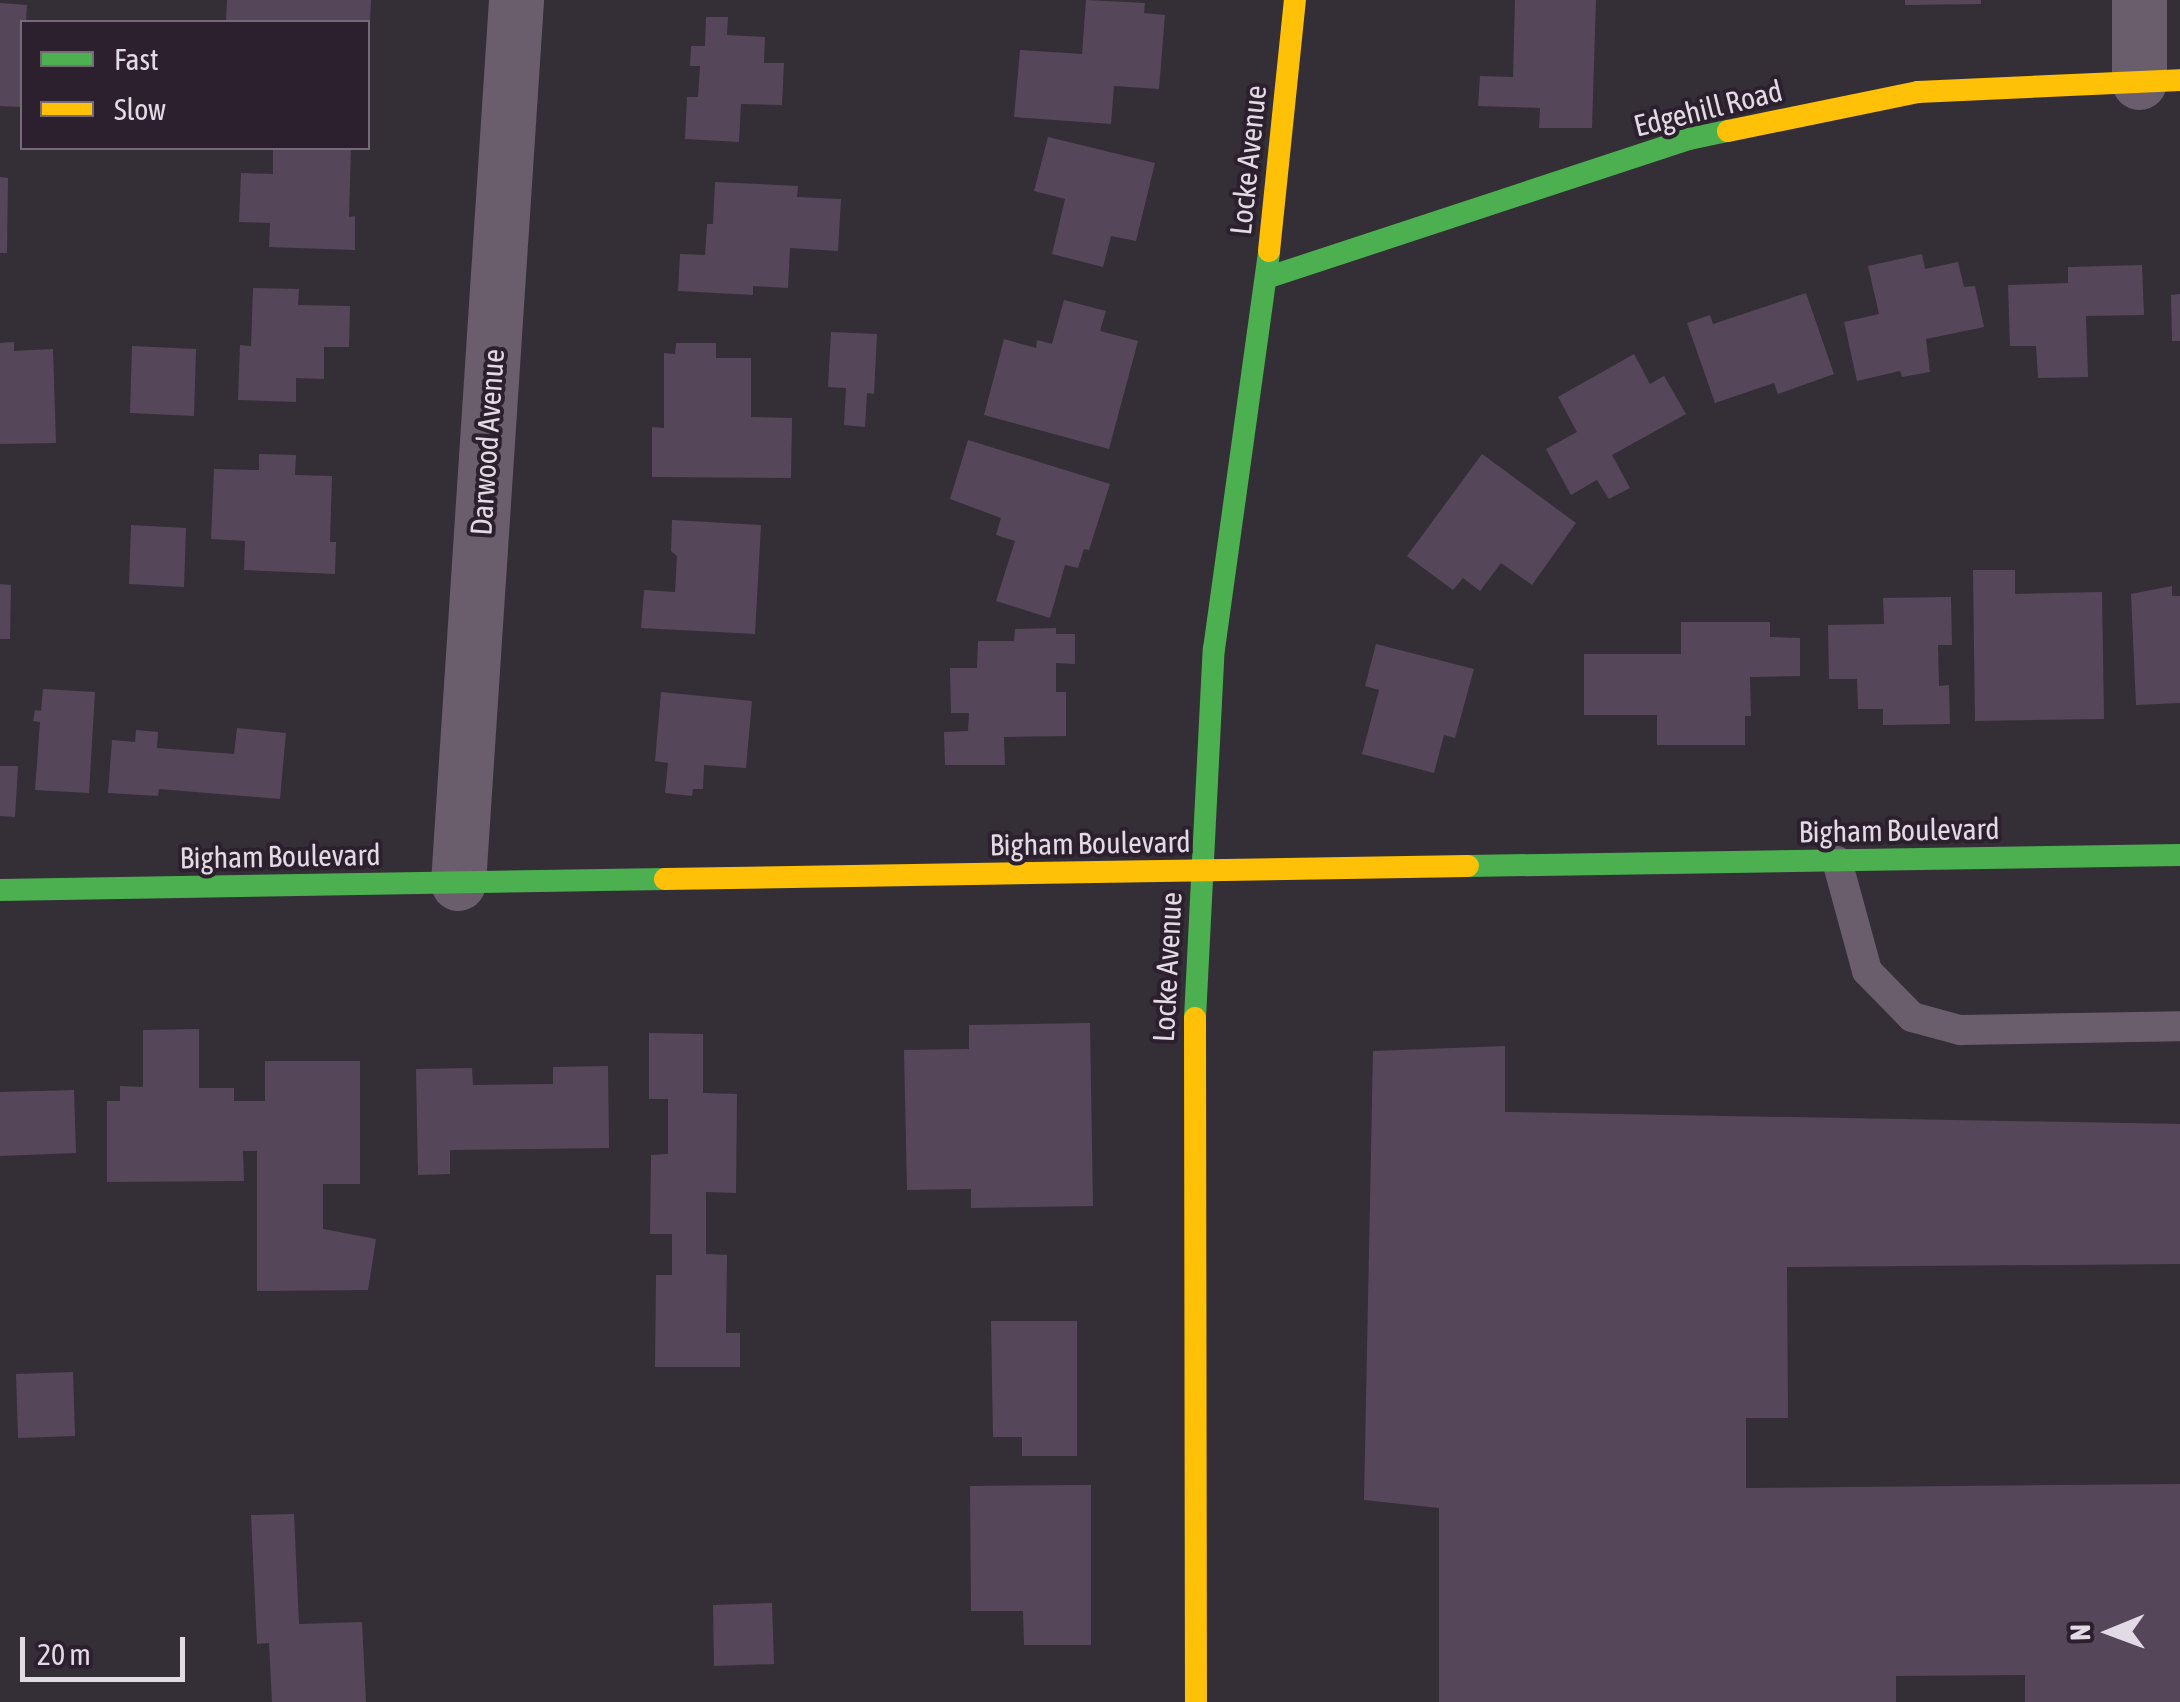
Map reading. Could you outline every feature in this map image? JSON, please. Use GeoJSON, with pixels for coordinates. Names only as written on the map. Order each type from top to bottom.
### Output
{"type":"FeatureCollection","features":[{"type":"Feature","properties":{"kind":"street","name":"Darwood Avenue"},"geometry":{"type":"LineString","coordinates":[[458,883],[516,0]]}},
{"type":"Feature","properties":{"kind":"street","name":"Locke Avenue"},"geometry":{"type":"LineString","coordinates":[[1196,1702],[1192,1046],[1214,649],[1266,278],[1295,0]]}},
{"type":"Feature","properties":{"kind":"street"},"geometry":{"type":"LineString","coordinates":[[2139,0],[2160,81]]}},
{"type":"Feature","properties":{"kind":"street","name":"Edgehill Road"},"geometry":{"type":"LineString","coordinates":[[1266,278],[1690,139],[1918,92],[2160,81]]}},
{"type":"Feature","properties":{"kind":"street","name":"Bigham Boulevard"},"geometry":{"type":"LineString","coordinates":[[0,890],[2180,855]]}},
{"type":"Feature","properties":{"kind":"lane"},"geometry":{"type":"LineString","coordinates":[[1837,861],[1867,971],[1912,1017],[1960,1030],[2180,1026]]}},
{"type":"Feature","properties":{"kind":"building"},"geometry":{"type":"Polygon","coordinates":[[[227,0],[371,0],[370,22],[226,20],[227,0]]]}},
{"type":"Feature","properties":{"kind":"building"},"geometry":{"type":"Polygon","coordinates":[[[1086,0],[1145,3],[1144,13],[1165,15],[1159,89],[1114,86],[1111,124],[1014,117],[1020,50],[1082,54],[1086,0]]]}},
{"type":"Feature","properties":{"kind":"building"},"geometry":{"type":"Polygon","coordinates":[[[1515,0],[1596,0],[1592,128],[1539,128],[1540,108],[1478,106],[1480,76],[1513,77],[1515,0]]]}},
{"type":"Feature","properties":{"kind":"building"},"geometry":{"type":"Polygon","coordinates":[[[1905,0],[1981,0],[1981,4],[1905,5],[1905,0]]]}},
{"type":"Feature","properties":{"kind":"building"},"geometry":{"type":"Polygon","coordinates":[[[0,3],[27,5],[26,20],[20,20],[20,107],[0,106],[0,3]]]}},
{"type":"Feature","properties":{"kind":"building"},"geometry":{"type":"Polygon","coordinates":[[[706,17],[728,17],[727,35],[765,37],[764,63],[784,63],[782,105],[741,104],[739,142],[685,139],[687,97],[698,97],[700,66],[690,66],[691,46],[705,46],[706,17]]]}},
{"type":"Feature","properties":{"kind":"building"},"geometry":{"type":"Polygon","coordinates":[[[1048,137],[1155,163],[1136,241],[1111,236],[1103,267],[1052,254],[1065,199],[1034,191],[1048,137]]]}},
{"type":"Feature","properties":{"kind":"building"},"geometry":{"type":"Polygon","coordinates":[[[273,150],[351,150],[349,217],[355,216],[355,250],[269,247],[270,223],[239,222],[241,173],[273,174],[273,150]]]}},
{"type":"Feature","properties":{"kind":"building"},"geometry":{"type":"Polygon","coordinates":[[[0,177],[8,178],[7,253],[0,253],[0,177]]]}},
{"type":"Feature","properties":{"kind":"building"},"geometry":{"type":"Polygon","coordinates":[[[715,182],[798,186],[797,197],[841,199],[838,251],[790,248],[788,288],[753,286],[753,295],[678,291],[680,254],[705,255],[707,224],[713,224],[715,182]]]}},
{"type":"Feature","properties":{"kind":"building"},"geometry":{"type":"Polygon","coordinates":[[[1922,254],[1925,269],[1958,262],[1964,287],[1975,286],[1984,327],[1926,339],[1930,372],[1902,377],[1900,371],[1857,381],[1844,322],[1879,314],[1868,266],[1922,254]]]}},
{"type":"Feature","properties":{"kind":"building"},"geometry":{"type":"Polygon","coordinates":[[[2142,265],[2144,315],[2086,316],[2088,377],[2038,378],[2036,346],[2010,346],[2008,285],[2068,283],[2068,267],[2142,265]]]}},
{"type":"Feature","properties":{"kind":"building"},"geometry":{"type":"Polygon","coordinates":[[[253,288],[299,289],[298,305],[350,306],[349,347],[324,347],[324,379],[296,378],[296,402],[238,400],[240,345],[251,346],[253,288]]]}},
{"type":"Feature","properties":{"kind":"building"},"geometry":{"type":"Polygon","coordinates":[[[1806,293],[1834,374],[1778,394],[1774,383],[1715,403],[1687,323],[1710,315],[1713,324],[1806,293]]]}},
{"type":"Feature","properties":{"kind":"building"},"geometry":{"type":"Polygon","coordinates":[[[2180,294],[2180,341],[2172,341],[2171,295],[2180,294]]]}},
{"type":"Feature","properties":{"kind":"building"},"geometry":{"type":"Polygon","coordinates":[[[1064,300],[1106,311],[1100,331],[1138,341],[1109,449],[984,415],[1004,339],[1036,348],[1037,340],[1052,344],[1064,300]]]}},
{"type":"Feature","properties":{"kind":"building"},"geometry":{"type":"Polygon","coordinates":[[[831,332],[877,334],[874,394],[867,393],[865,427],[844,425],[846,388],[828,387],[831,332]]]}},
{"type":"Feature","properties":{"kind":"building"},"geometry":{"type":"Polygon","coordinates":[[[14,342],[14,351],[53,349],[56,443],[0,444],[0,343],[14,342]]]}},
{"type":"Feature","properties":{"kind":"building"},"geometry":{"type":"Polygon","coordinates":[[[676,343],[716,343],[716,358],[751,358],[751,417],[792,418],[791,478],[652,477],[652,427],[664,428],[664,353],[675,354],[676,343]]]}},
{"type":"Feature","properties":{"kind":"building"},"geometry":{"type":"Polygon","coordinates":[[[132,346],[196,349],[194,416],[130,413],[132,346]]]}},
{"type":"Feature","properties":{"kind":"building"},"geometry":{"type":"Polygon","coordinates":[[[1634,354],[1650,384],[1664,376],[1686,414],[1612,455],[1630,488],[1609,499],[1597,480],[1571,495],[1546,449],[1577,432],[1558,397],[1634,354]]]}},
{"type":"Feature","properties":{"kind":"building"},"geometry":{"type":"Polygon","coordinates":[[[968,440],[1110,484],[1089,550],[1084,549],[1078,568],[1065,565],[1050,618],[996,601],[1015,541],[996,535],[1001,518],[950,499],[968,440]]]}},
{"type":"Feature","properties":{"kind":"building"},"geometry":{"type":"Polygon","coordinates":[[[259,454],[296,455],[295,475],[332,476],[330,542],[336,542],[335,574],[244,570],[245,541],[211,539],[214,469],[259,470],[259,454]]]}},
{"type":"Feature","properties":{"kind":"building"},"geometry":{"type":"Polygon","coordinates":[[[1482,454],[1576,523],[1532,585],[1501,563],[1480,591],[1463,578],[1453,590],[1407,556],[1482,454]]]}},
{"type":"Feature","properties":{"kind":"building"},"geometry":{"type":"Polygon","coordinates":[[[672,520],[761,525],[755,634],[641,628],[644,590],[675,592],[677,556],[671,551],[672,520]]]}},
{"type":"Feature","properties":{"kind":"building"},"geometry":{"type":"Polygon","coordinates":[[[131,525],[186,528],[184,587],[129,584],[131,525]]]}},
{"type":"Feature","properties":{"kind":"building"},"geometry":{"type":"Polygon","coordinates":[[[1973,570],[2015,570],[2015,594],[2102,592],[2104,719],[1975,721],[1973,570]]]}},
{"type":"Feature","properties":{"kind":"building"},"geometry":{"type":"Polygon","coordinates":[[[0,584],[11,585],[10,639],[0,639],[0,584]]]}},
{"type":"Feature","properties":{"kind":"building"},"geometry":{"type":"Polygon","coordinates":[[[2172,586],[2172,596],[2180,596],[2180,703],[2136,705],[2131,594],[2172,586]]]}},
{"type":"Feature","properties":{"kind":"building"},"geometry":{"type":"Polygon","coordinates":[[[1951,597],[1952,645],[1938,645],[1939,686],[1949,685],[1950,724],[1883,725],[1883,709],[1858,709],[1857,679],[1829,679],[1828,625],[1884,624],[1883,598],[1951,597]]]}},
{"type":"Feature","properties":{"kind":"building"},"geometry":{"type":"Polygon","coordinates":[[[1681,622],[1770,622],[1770,637],[1800,638],[1800,676],[1750,677],[1751,716],[1745,716],[1745,745],[1657,745],[1657,715],[1584,715],[1584,654],[1681,654],[1681,622]]]}},
{"type":"Feature","properties":{"kind":"building"},"geometry":{"type":"Polygon","coordinates":[[[1056,628],[1056,634],[1075,634],[1075,664],[1056,663],[1056,692],[1066,692],[1066,736],[1004,737],[1005,765],[945,765],[944,732],[968,731],[969,713],[951,713],[950,668],[977,668],[978,641],[1014,641],[1015,629],[1056,628]]]}},
{"type":"Feature","properties":{"kind":"building"},"geometry":{"type":"Polygon","coordinates":[[[1376,644],[1474,669],[1455,738],[1444,735],[1434,773],[1362,754],[1379,690],[1365,686],[1376,644]]]}},
{"type":"Feature","properties":{"kind":"building"},"geometry":{"type":"Polygon","coordinates":[[[43,689],[95,692],[89,793],[35,790],[40,722],[33,721],[35,710],[41,711],[43,689]]]}},
{"type":"Feature","properties":{"kind":"building"},"geometry":{"type":"Polygon","coordinates":[[[661,692],[752,701],[746,768],[704,765],[703,789],[693,789],[692,796],[665,793],[668,763],[655,761],[661,692]]]}},
{"type":"Feature","properties":{"kind":"building"},"geometry":{"type":"Polygon","coordinates":[[[237,728],[286,733],[280,799],[159,789],[158,796],[108,793],[112,740],[135,742],[136,730],[158,732],[157,748],[234,754],[237,728]]]}},
{"type":"Feature","properties":{"kind":"building"},"geometry":{"type":"Polygon","coordinates":[[[0,766],[18,766],[15,817],[0,816],[0,766]]]}},
{"type":"Feature","properties":{"kind":"building"},"geometry":{"type":"Polygon","coordinates":[[[1090,1023],[1093,1206],[971,1208],[971,1189],[907,1190],[904,1050],[969,1049],[969,1025],[1090,1023]]]}},
{"type":"Feature","properties":{"kind":"building"},"geometry":{"type":"Polygon","coordinates":[[[199,1029],[199,1088],[234,1088],[234,1101],[265,1101],[265,1061],[360,1061],[360,1184],[323,1184],[323,1229],[376,1239],[368,1290],[257,1291],[257,1151],[243,1151],[244,1181],[107,1182],[107,1101],[120,1101],[120,1086],[143,1087],[143,1030],[199,1029]]]}},
{"type":"Feature","properties":{"kind":"building"},"geometry":{"type":"Polygon","coordinates":[[[649,1033],[703,1034],[703,1093],[737,1094],[736,1193],[706,1192],[706,1254],[727,1255],[726,1333],[740,1333],[740,1367],[655,1367],[656,1275],[672,1275],[672,1234],[650,1234],[651,1155],[668,1154],[668,1099],[649,1099],[649,1033]]]}},
{"type":"Feature","properties":{"kind":"building"},"geometry":{"type":"Polygon","coordinates":[[[1505,1046],[1505,1112],[2180,1124],[2180,1264],[1787,1267],[1788,1418],[1746,1418],[1746,1488],[2180,1484],[2180,1702],[2025,1702],[2025,1675],[1896,1676],[1896,1702],[1439,1702],[1439,1508],[1364,1500],[1373,1051],[1505,1046]]]}},
{"type":"Feature","properties":{"kind":"building"},"geometry":{"type":"Polygon","coordinates":[[[608,1066],[609,1148],[450,1150],[450,1174],[418,1175],[416,1069],[472,1068],[473,1085],[553,1084],[553,1067],[608,1066]]]}},
{"type":"Feature","properties":{"kind":"building"},"geometry":{"type":"Polygon","coordinates":[[[74,1090],[76,1153],[0,1156],[0,1092],[74,1090]]]}},
{"type":"Feature","properties":{"kind":"building"},"geometry":{"type":"Polygon","coordinates":[[[991,1321],[1077,1321],[1077,1456],[1022,1456],[1022,1437],[993,1437],[991,1321]]]}},
{"type":"Feature","properties":{"kind":"building"},"geometry":{"type":"Polygon","coordinates":[[[73,1372],[75,1436],[18,1438],[16,1374],[73,1372]]]}},
{"type":"Feature","properties":{"kind":"building"},"geometry":{"type":"Polygon","coordinates":[[[1091,1485],[1091,1645],[1024,1645],[1023,1611],[971,1611],[970,1486],[1091,1485]]]}},
{"type":"Feature","properties":{"kind":"building"},"geometry":{"type":"Polygon","coordinates":[[[294,1514],[299,1624],[362,1622],[366,1702],[272,1702],[269,1643],[257,1644],[251,1515],[294,1514]]]}},
{"type":"Feature","properties":{"kind":"building"},"geometry":{"type":"Polygon","coordinates":[[[772,1603],[774,1664],[714,1666],[713,1605],[772,1603]]]}},
{"type":"Feature","properties":{"kind":"traffic: fast"},"geometry":{"type":"LineString","coordinates":[[1266,278],[1689,139],[1728,131]]}},
{"type":"Feature","properties":{"kind":"traffic: fast"},"geometry":{"type":"LineString","coordinates":[[1195,1018],[1214,649],[1269,251]]}},
{"type":"Feature","properties":{"kind":"traffic: fast"},"geometry":{"type":"LineString","coordinates":[[1468,866],[2180,855]]}},
{"type":"Feature","properties":{"kind":"traffic: fast"},"geometry":{"type":"LineString","coordinates":[[0,890],[665,879]]}},
{"type":"Feature","properties":{"kind":"traffic: slow"},"geometry":{"type":"LineString","coordinates":[[1269,251],[1295,0]]}},
{"type":"Feature","properties":{"kind":"traffic: slow"},"geometry":{"type":"LineString","coordinates":[[1728,131],[1918,92],[2180,80]]}},
{"type":"Feature","properties":{"kind":"traffic: slow"},"geometry":{"type":"LineString","coordinates":[[665,879],[1468,866]]}},
{"type":"Feature","properties":{"kind":"traffic: slow"},"geometry":{"type":"LineString","coordinates":[[1195,1018],[1196,1702]]}}]}
